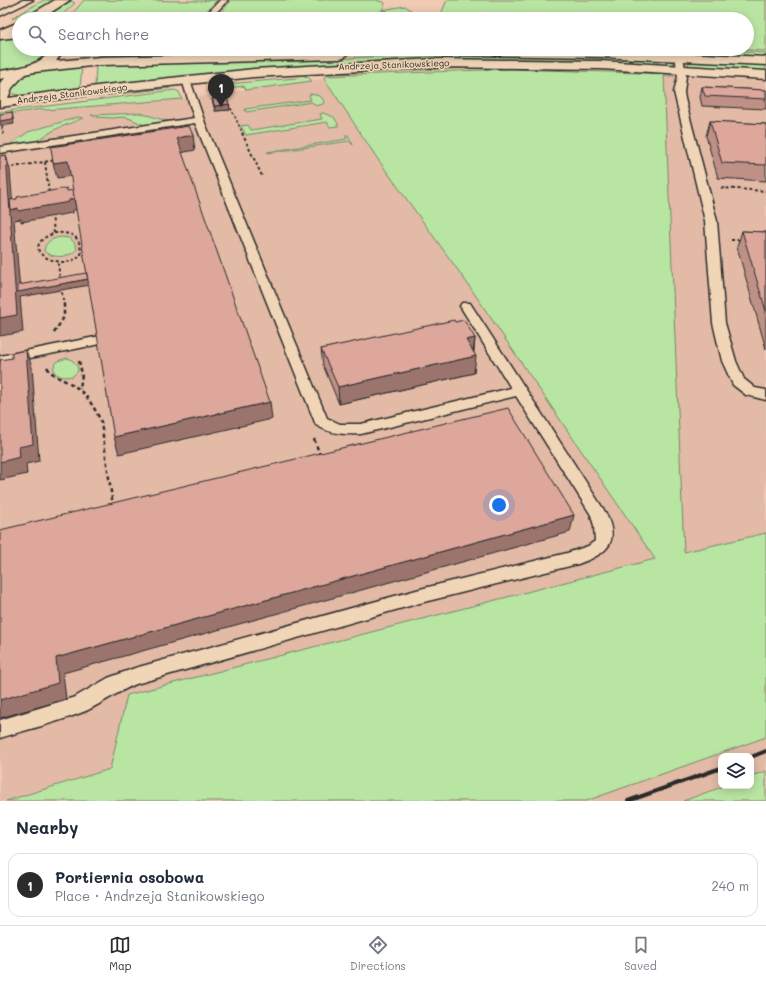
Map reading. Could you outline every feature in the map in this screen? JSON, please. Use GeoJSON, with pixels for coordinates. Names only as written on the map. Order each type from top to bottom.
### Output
{"type":"FeatureCollection","features":[{"type":"Feature","properties":{"kind":"main road"},"geometry":{"type":"LineString","coordinates":[[50,12],[64,0]]}},
{"type":"Feature","properties":{"kind":"main road"},"geometry":{"type":"LineString","coordinates":[[0,35],[12,29]]}},
{"type":"Feature","properties":{"kind":"main road"},"geometry":{"type":"LineString","coordinates":[[0,35],[12,34]]}},
{"type":"Feature","properties":{"kind":"main road"},"geometry":{"type":"LineString","coordinates":[[26,70],[56,56]]}},
{"type":"Feature","properties":{"kind":"main road"},"geometry":{"type":"LineString","coordinates":[[0,75],[26,70],[101,61],[316,56]]}},
{"type":"Feature","properties":{"kind":"main road"},"geometry":{"type":"LineString","coordinates":[[597,56],[680,63],[766,61]]}},
{"type":"Feature","properties":{"kind":"main road","name":"Andrzeja Stanikowskiego"},"geometry":{"type":"LineString","coordinates":[[26,70],[5,86],[0,102],[186,80],[292,70],[432,62],[601,65],[680,63],[766,75]]}},
{"type":"Feature","properties":{"kind":"lane"},"geometry":{"type":"LineString","coordinates":[[0,14],[29,0]]}},
{"type":"Feature","properties":{"kind":"lane"},"geometry":{"type":"LineString","coordinates":[[213,12],[224,0]]}},
{"type":"Feature","properties":{"kind":"lane"},"geometry":{"type":"LineString","coordinates":[[680,63],[682,82],[679,97],[711,221],[714,239],[719,323],[738,382],[751,392],[766,396]]}},
{"type":"Feature","properties":{"kind":"lane"},"geometry":{"type":"LineString","coordinates":[[186,80],[199,120],[321,421],[327,427],[337,430],[361,429],[518,391]]}},
{"type":"Feature","properties":{"kind":"lane"},"geometry":{"type":"LineString","coordinates":[[0,150],[199,120]]}},
{"type":"Feature","properties":{"kind":"lane"},"geometry":{"type":"LineString","coordinates":[[0,729],[64,710],[82,703],[115,684],[135,676],[420,596],[589,554],[600,548],[604,540],[604,528],[598,514],[518,391],[466,306]]}},
{"type":"Feature","properties":{"kind":"lane"},"geometry":{"type":"LineString","coordinates":[[0,360],[57,352],[100,340]]}},
{"type":"Feature","properties":{"kind":"path"},"geometry":{"type":"LineString","coordinates":[[220,101],[227,100],[262,176]]}},
{"type":"Feature","properties":{"kind":"path"},"geometry":{"type":"LineString","coordinates":[[45,162],[49,193]]}},
{"type":"Feature","properties":{"kind":"path"},"geometry":{"type":"LineString","coordinates":[[702,187],[766,191]]}},
{"type":"Feature","properties":{"kind":"path"},"geometry":{"type":"LineString","coordinates":[[51,209],[54,232]]}},
{"type":"Feature","properties":{"kind":"path"},"geometry":{"type":"LineString","coordinates":[[54,232],[62,232],[76,236],[79,240],[81,251],[81,256],[77,260],[58,262],[48,260],[42,256],[39,250],[40,245],[43,240],[54,232]]}},
{"type":"Feature","properties":{"kind":"path"},"geometry":{"type":"LineString","coordinates":[[714,239],[744,240]]}},
{"type":"Feature","properties":{"kind":"path"},"geometry":{"type":"LineString","coordinates":[[57,352],[54,343],[54,330],[63,318],[65,312],[65,308],[62,304],[58,262]]}},
{"type":"Feature","properties":{"kind":"path"},"geometry":{"type":"LineString","coordinates":[[57,352],[48,363],[47,367],[49,371],[80,389],[99,415],[114,510]]}},
{"type":"Feature","properties":{"kind":"path"},"geometry":{"type":"LineString","coordinates":[[57,352],[76,356],[79,360],[82,374],[80,389]]}},
{"type":"Feature","properties":{"kind":"shaded area"},"geometry":{"type":"Polygon","coordinates":[[[664,76],[766,81],[766,533],[684,553],[664,76]]]}},
{"type":"Feature","properties":{"kind":"shaded area"},"geometry":{"type":"Polygon","coordinates":[[[329,79],[655,559],[127,695],[110,769],[6,801],[0,801],[0,115],[42,109],[46,110],[182,99],[329,79]]]}},
{"type":"Feature","properties":{"kind":"shaded area"},"geometry":{"type":"Polygon","coordinates":[[[766,737],[766,771],[754,775],[754,753],[721,753],[766,737]]]}},
{"type":"Feature","properties":{"kind":"shaded area"},"geometry":{"type":"Polygon","coordinates":[[[718,754],[718,788],[683,801],[586,801],[718,754]]]}},
{"type":"Feature","properties":{"kind":"green space"},"geometry":{"type":"Polygon","coordinates":[[[44,0],[57,0],[39,12],[23,12],[44,0]]]}},
{"type":"Feature","properties":{"kind":"green space"},"geometry":{"type":"Polygon","coordinates":[[[84,0],[217,0],[206,12],[74,12],[84,0]]]}},
{"type":"Feature","properties":{"kind":"green space"},"geometry":{"type":"Polygon","coordinates":[[[232,0],[376,0],[385,3],[382,10],[405,6],[413,12],[221,12],[232,0]]]}},
{"type":"Feature","properties":{"kind":"green space"},"geometry":{"type":"Polygon","coordinates":[[[447,0],[766,0],[766,51],[754,50],[754,12],[442,12],[447,0]]]}},
{"type":"Feature","properties":{"kind":"green space"},"geometry":{"type":"Polygon","coordinates":[[[71,1],[75,3],[65,12],[54,12],[71,1]]]}},
{"type":"Feature","properties":{"kind":"green space"},"geometry":{"type":"Polygon","coordinates":[[[12,37],[12,56],[44,56],[27,66],[0,70],[0,38],[12,37]]]}},
{"type":"Feature","properties":{"kind":"green space"},"geometry":{"type":"Polygon","coordinates":[[[754,52],[766,53],[766,57],[745,56],[754,56],[754,52]]]}},
{"type":"Feature","properties":{"kind":"green space"},"geometry":{"type":"Polygon","coordinates":[[[99,56],[166,56],[99,57],[99,56]]]}},
{"type":"Feature","properties":{"kind":"green space"},"geometry":{"type":"Polygon","coordinates":[[[386,56],[518,56],[664,60],[674,64],[673,66],[409,60],[279,68],[95,87],[96,64],[296,61],[386,56]]]}},
{"type":"Feature","properties":{"kind":"green space"},"geometry":{"type":"Polygon","coordinates":[[[691,61],[766,65],[766,72],[691,67],[688,64],[691,61]]]}},
{"type":"Feature","properties":{"kind":"green space"},"geometry":{"type":"Polygon","coordinates":[[[82,66],[80,89],[23,96],[9,91],[21,76],[82,66]]]}},
{"type":"Feature","properties":{"kind":"green space"},"geometry":{"type":"Polygon","coordinates":[[[437,66],[494,67],[329,74],[338,71],[437,66]]]}},
{"type":"Feature","properties":{"kind":"green space"},"geometry":{"type":"Polygon","coordinates":[[[510,69],[672,74],[675,76],[664,76],[684,552],[766,533],[766,737],[586,801],[6,801],[110,769],[127,695],[655,559],[465,280],[377,158],[324,78],[325,76],[510,69]]]}},
{"type":"Feature","properties":{"kind":"green space"},"geometry":{"type":"Polygon","coordinates":[[[308,77],[312,81],[246,90],[244,86],[207,91],[215,85],[308,77]]]}},
{"type":"Feature","properties":{"kind":"green space"},"geometry":{"type":"Polygon","coordinates":[[[162,87],[170,88],[95,97],[95,94],[162,87]]]}},
{"type":"Feature","properties":{"kind":"green space"},"geometry":{"type":"Polygon","coordinates":[[[175,90],[179,92],[182,99],[46,110],[42,109],[0,115],[0,112],[175,90]]]}},
{"type":"Feature","properties":{"kind":"green space"},"geometry":{"type":"Polygon","coordinates":[[[309,95],[320,96],[324,101],[323,104],[316,106],[312,102],[246,112],[245,109],[311,100],[309,95]]]}},
{"type":"Feature","properties":{"kind":"green space"},"geometry":{"type":"Polygon","coordinates":[[[140,113],[171,122],[147,126],[126,117],[112,118],[96,117],[91,115],[140,113]]]}},
{"type":"Feature","properties":{"kind":"green space"},"geometry":{"type":"Polygon","coordinates":[[[323,113],[334,117],[338,126],[330,127],[327,122],[246,135],[241,126],[248,125],[251,130],[322,119],[320,114],[323,113]]]}},
{"type":"Feature","properties":{"kind":"green space"},"geometry":{"type":"Polygon","coordinates":[[[78,117],[83,118],[56,129],[35,142],[8,146],[28,132],[78,117]]]}},
{"type":"Feature","properties":{"kind":"green space"},"geometry":{"type":"Polygon","coordinates":[[[345,135],[348,135],[353,145],[349,141],[267,152],[347,139],[345,135]]]}},
{"type":"Feature","properties":{"kind":"green space"},"geometry":{"type":"Polygon","coordinates":[[[62,237],[69,238],[74,242],[77,249],[74,252],[66,256],[56,256],[47,254],[44,251],[48,242],[62,237]]]}},
{"type":"Feature","properties":{"kind":"green space"},"geometry":{"type":"Polygon","coordinates":[[[68,358],[77,365],[78,371],[73,376],[65,377],[56,374],[54,372],[55,364],[68,358]]]}},
{"type":"Feature","properties":{"kind":"green space"},"geometry":{"type":"Polygon","coordinates":[[[766,771],[766,801],[683,801],[718,788],[754,789],[754,775],[766,771]]]}},
{"type":"Feature","properties":{"kind":"building"},"geometry":{"type":"Polygon","coordinates":[[[702,87],[766,90],[766,99],[705,96],[702,87]]]}},
{"type":"Feature","properties":{"kind":"building"},"geometry":{"type":"Polygon","coordinates":[[[226,97],[229,104],[215,106],[212,99],[226,97]]]}},
{"type":"Feature","properties":{"kind":"building"},"geometry":{"type":"Polygon","coordinates":[[[12,112],[13,119],[0,121],[0,114],[12,112]]]}},
{"type":"Feature","properties":{"kind":"building"},"geometry":{"type":"Polygon","coordinates":[[[710,121],[766,124],[766,165],[722,163],[710,121]]]}},
{"type":"Feature","properties":{"kind":"building"},"geometry":{"type":"Polygon","coordinates":[[[189,126],[193,135],[177,138],[270,402],[114,437],[68,161],[53,163],[51,147],[189,126]]]}},
{"type":"Feature","properties":{"kind":"building"},"geometry":{"type":"Polygon","coordinates":[[[6,155],[17,315],[0,318],[0,156],[6,155]]]}},
{"type":"Feature","properties":{"kind":"building"},"geometry":{"type":"Polygon","coordinates":[[[67,188],[67,191],[73,190],[74,199],[69,200],[69,202],[18,211],[18,208],[11,210],[10,200],[17,199],[17,197],[67,188]]]}},
{"type":"Feature","properties":{"kind":"building"},"geometry":{"type":"Polygon","coordinates":[[[742,231],[766,232],[766,311],[742,231]]]}},
{"type":"Feature","properties":{"kind":"building"},"geometry":{"type":"Polygon","coordinates":[[[86,273],[88,279],[18,292],[18,285],[86,273]]]}},
{"type":"Feature","properties":{"kind":"building"},"geometry":{"type":"Polygon","coordinates":[[[454,320],[455,322],[464,320],[475,338],[466,340],[476,356],[338,387],[321,349],[454,320]]]}},
{"type":"Feature","properties":{"kind":"building"},"geometry":{"type":"Polygon","coordinates":[[[26,350],[33,444],[19,447],[20,457],[0,462],[0,360],[12,358],[12,353],[26,350]]]}},
{"type":"Feature","properties":{"kind":"building"},"geometry":{"type":"Polygon","coordinates":[[[508,408],[574,515],[56,658],[58,683],[0,700],[0,530],[508,408]]]}},
{"type":"Feature","properties":{"kind":"railway"},"geometry":{"type":"LineString","coordinates":[[754,756],[766,751]]}},
{"type":"Feature","properties":{"kind":"railway"},"geometry":{"type":"LineString","coordinates":[[628,801],[718,769]]}},
{"type":"Feature","properties":{"kind":"place","name":"Portiernia osobowa"},"geometry":{"type":"Point","coordinates":[221,107]}}]}
